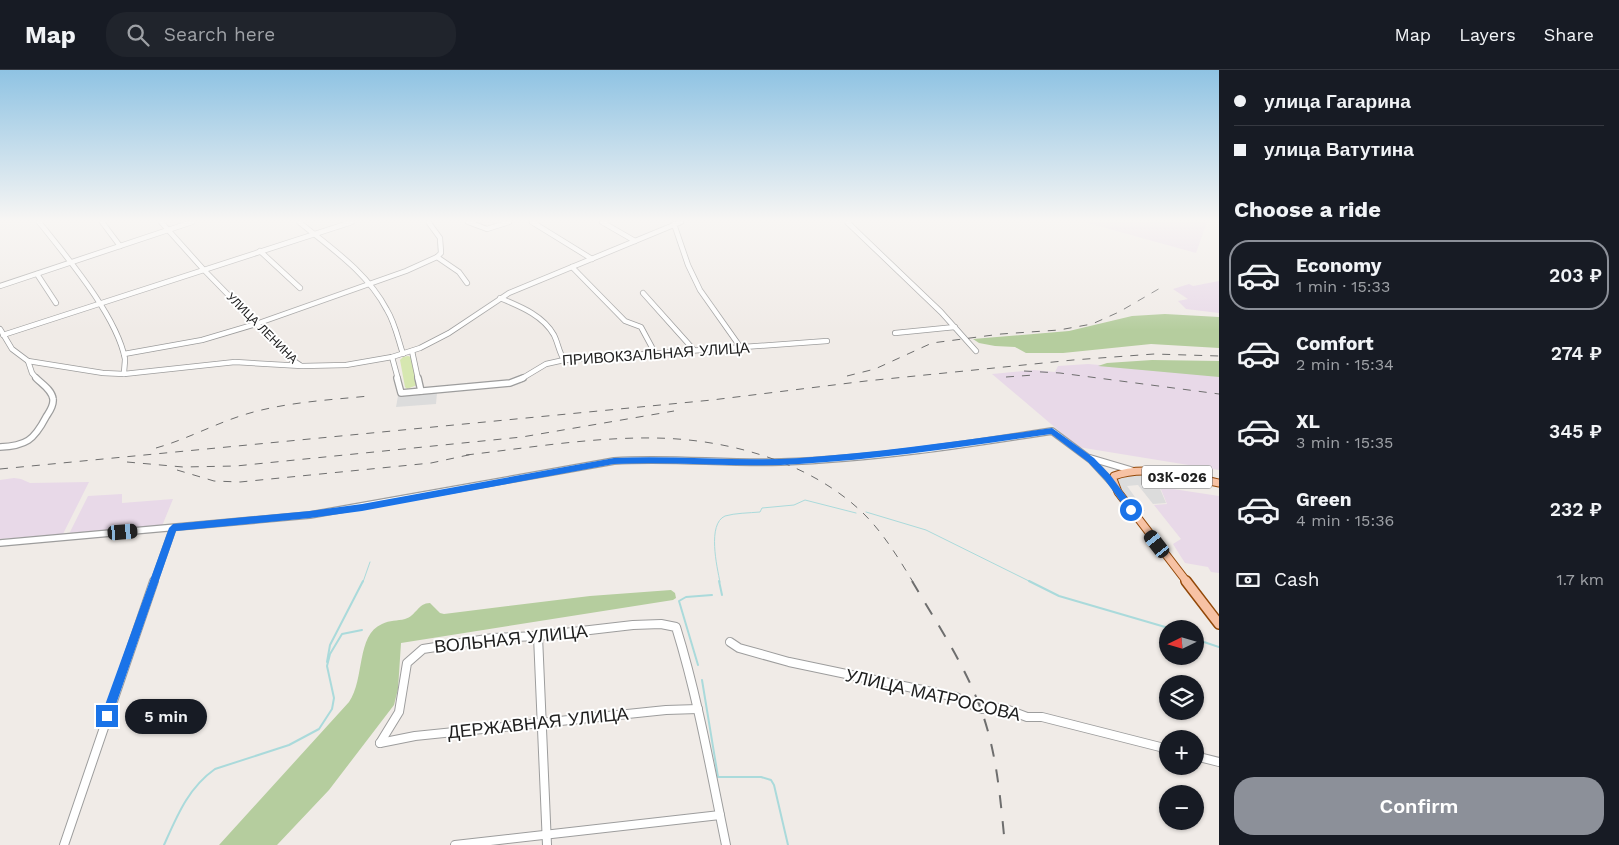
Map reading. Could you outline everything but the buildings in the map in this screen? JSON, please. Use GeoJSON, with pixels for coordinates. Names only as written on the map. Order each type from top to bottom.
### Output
{"type":"FeatureCollection","features":[{"type":"Feature","properties":{"kind":"main road","name":"03К-026"},"geometry":{"type":"LineString","coordinates":[[1219,483],[1136,471],[1116,474],[1113,479],[1115,487],[1219,624]]}},
{"type":"Feature","properties":{"kind":"street"},"geometry":{"type":"LineString","coordinates":[[68,258],[116,331],[127,367],[124,374]]}},
{"type":"Feature","properties":{"kind":"street"},"geometry":{"type":"LineString","coordinates":[[0,286],[83,258]]}},
{"type":"Feature","properties":{"kind":"street","name":"УЛИЦА ЛЕНИНА"},"geometry":{"type":"LineString","coordinates":[[194,258],[291,359],[302,366]]}},
{"type":"Feature","properties":{"kind":"street"},"geometry":{"type":"LineString","coordinates":[[3,335],[239,258]]}},
{"type":"Feature","properties":{"kind":"street"},"geometry":{"type":"LineString","coordinates":[[268,258],[300,288]]}},
{"type":"Feature","properties":{"kind":"street"},"geometry":{"type":"LineString","coordinates":[[342,258],[371,284],[388,312],[403,354]]}},
{"type":"Feature","properties":{"kind":"street"},"geometry":{"type":"LineString","coordinates":[[124,354],[202,340],[256,324],[371,284],[433,258]]}},
{"type":"Feature","properties":{"kind":"street"},"geometry":{"type":"LineString","coordinates":[[438,258],[459,273],[468,283]]}},
{"type":"Feature","properties":{"kind":"street"},"geometry":{"type":"LineString","coordinates":[[686,258],[700,290],[741,348]]}},
{"type":"Feature","properties":{"kind":"street"},"geometry":{"type":"LineString","coordinates":[[885,258],[955,327],[976,351]]}},
{"type":"Feature","properties":{"kind":"street"},"geometry":{"type":"LineString","coordinates":[[0,329],[12,349],[28,361],[97,372],[124,374],[235,362],[302,366],[346,365],[392,357],[412,351],[448,333],[500,298],[592,259]]}},
{"type":"Feature","properties":{"kind":"street"},"geometry":{"type":"LineString","coordinates":[[572,268],[625,321],[641,327],[655,354]]}},
{"type":"Feature","properties":{"kind":"street"},"geometry":{"type":"LineString","coordinates":[[38,274],[56,303]]}},
{"type":"Feature","properties":{"kind":"street"},"geometry":{"type":"LineString","coordinates":[[643,293],[694,350]]}},
{"type":"Feature","properties":{"kind":"street"},"geometry":{"type":"LineString","coordinates":[[500,298],[525,310],[544,323],[554,336],[560,356],[564,360]]}},
{"type":"Feature","properties":{"kind":"street"},"geometry":{"type":"LineString","coordinates":[[894,333],[955,327]]}},
{"type":"Feature","properties":{"kind":"street","name":"ПРИВОКЗАЛЬНАЯ УЛИЦА"},"geometry":{"type":"LineString","coordinates":[[392,357],[401,393],[516,382],[546,364],[564,360],[827,341]]}},
{"type":"Feature","properties":{"kind":"street"},"geometry":{"type":"LineString","coordinates":[[412,351],[420,391]]}},
{"type":"Feature","properties":{"kind":"street"},"geometry":{"type":"LineString","coordinates":[[0,447],[14,446],[33,439],[40,432],[50,411],[53,399],[28,369],[28,361]]}},
{"type":"Feature","properties":{"kind":"street"},"geometry":{"type":"LineString","coordinates":[[0,543],[310,515],[614,461],[649,459],[799,461],[903,452],[1052,431],[1085,455],[1115,487]]}},
{"type":"Feature","properties":{"kind":"street"},"geometry":{"type":"LineString","coordinates":[[1085,455],[1100,462],[1136,471]]}},
{"type":"Feature","properties":{"kind":"street"},"geometry":{"type":"LineString","coordinates":[[64,845],[123,667],[173,528]]}},
{"type":"Feature","properties":{"kind":"street","name":"ВОЛЬНАЯ УЛИЦА"},"geometry":{"type":"LineString","coordinates":[[380,743],[399,712],[405,668],[417,652],[430,647],[470,643],[493,638],[538,636],[632,625],[661,624],[676,627],[690,673],[691,686],[698,709]]}},
{"type":"Feature","properties":{"kind":"street"},"geometry":{"type":"LineString","coordinates":[[538,636],[547,845]]}},
{"type":"Feature","properties":{"kind":"street","name":"УЛИЦА МАТРОСОВА"},"geometry":{"type":"LineString","coordinates":[[730,642],[739,648],[789,662],[956,696],[981,710],[1010,710],[1027,717],[1053,720],[1159,747]]}},
{"type":"Feature","properties":{"kind":"street"},"geometry":{"type":"LineString","coordinates":[[698,709],[726,845]]}},
{"type":"Feature","properties":{"kind":"street","name":"ДЕРЖАВНАЯ УЛИЦА"},"geometry":{"type":"LineString","coordinates":[[380,743],[415,736],[666,710],[698,709]]}},
{"type":"Feature","properties":{"kind":"street"},"geometry":{"type":"LineString","coordinates":[[1204,758],[1219,762]]}},
{"type":"Feature","properties":{"kind":"street"},"geometry":{"type":"LineString","coordinates":[[455,845],[720,815]]}},
{"type":"Feature","properties":{"kind":"shaded area"},"geometry":{"type":"Polygon","coordinates":[[[1219,281],[1219,313],[1186,309],[1178,301],[1188,299],[1173,289],[1189,284],[1193,286],[1219,281]]]}},
{"type":"Feature","properties":{"kind":"shaded area"},"geometry":{"type":"Polygon","coordinates":[[[1088,364],[1219,375],[1219,470],[1078,447],[992,374],[1034,370],[1055,372],[1058,366],[1088,364]]]}},
{"type":"Feature","properties":{"kind":"shaded area"},"geometry":{"type":"Polygon","coordinates":[[[437,393],[436,404],[396,407],[398,396],[437,393]]]}},
{"type":"Feature","properties":{"kind":"shaded area"},"geometry":{"type":"Polygon","coordinates":[[[1131,474],[1155,477],[1166,503],[1153,504],[1138,485],[1127,486],[1145,511],[1138,511],[1121,488],[1118,480],[1118,476],[1131,474]]]}},
{"type":"Feature","properties":{"kind":"shaded area"},"geometry":{"type":"Polygon","coordinates":[[[14,478],[30,483],[89,482],[63,534],[0,539],[0,480],[14,478]]]}},
{"type":"Feature","properties":{"kind":"shaded area"},"geometry":{"type":"Polygon","coordinates":[[[1160,487],[1219,496],[1219,573],[1211,572],[1208,567],[1185,563],[1173,544],[1181,539],[1154,505],[1167,504],[1160,487]]]}},
{"type":"Feature","properties":{"kind":"shaded area"},"geometry":{"type":"Polygon","coordinates":[[[122,494],[122,503],[173,499],[162,526],[69,534],[88,496],[122,494]]]}},
{"type":"Feature","properties":{"kind":"green space"},"geometry":{"type":"Polygon","coordinates":[[[1165,314],[1219,317],[1219,348],[1151,344],[1063,353],[1026,353],[1015,347],[979,343],[973,339],[1069,331],[1132,316],[1165,314]]]}},
{"type":"Feature","properties":{"kind":"green space"},"geometry":{"type":"Polygon","coordinates":[[[408,356],[411,357],[417,385],[407,389],[400,360],[408,356]]]}},
{"type":"Feature","properties":{"kind":"green space"},"geometry":{"type":"Polygon","coordinates":[[[1152,360],[1219,361],[1219,377],[1098,366],[1107,363],[1152,360]]]}},
{"type":"Feature","properties":{"kind":"green space"},"geometry":{"type":"Polygon","coordinates":[[[671,590],[675,593],[676,598],[673,600],[401,643],[398,689],[394,705],[329,790],[277,845],[219,845],[349,702],[357,682],[364,647],[374,630],[382,624],[409,617],[423,605],[430,603],[440,613],[444,614],[590,596],[671,590]]]}},
{"type":"Feature","properties":{"kind":"waterway"},"geometry":{"type":"LineString","coordinates":[[720,582],[715,536],[719,521],[725,516],[760,512],[762,508],[794,505],[805,500],[856,513]]}},
{"type":"Feature","properties":{"kind":"waterway"},"geometry":{"type":"LineString","coordinates":[[866,512],[926,530],[1031,582]]}},
{"type":"Feature","properties":{"kind":"waterway"},"geometry":{"type":"LineString","coordinates":[[363,582],[370,562]]}},
{"type":"Feature","properties":{"kind":"waterway"},"geometry":{"type":"LineString","coordinates":[[327,662],[330,645],[363,581]]}},
{"type":"Feature","properties":{"kind":"waterway"},"geometry":{"type":"LineString","coordinates":[[719,581],[722,595]]}},
{"type":"Feature","properties":{"kind":"waterway"},"geometry":{"type":"LineString","coordinates":[[1031,582],[1059,596],[1159,625]]}},
{"type":"Feature","properties":{"kind":"waterway"},"geometry":{"type":"LineString","coordinates":[[698,665],[679,601],[686,597],[712,595]]}},
{"type":"Feature","properties":{"kind":"waterway"},"geometry":{"type":"LineString","coordinates":[[164,845],[190,794],[215,769],[289,745],[319,729],[332,709],[334,698],[327,666],[330,654],[342,634],[362,630]]}},
{"type":"Feature","properties":{"kind":"waterway"},"geometry":{"type":"LineString","coordinates":[[1204,642],[1219,647]]}},
{"type":"Feature","properties":{"kind":"waterway"},"geometry":{"type":"LineString","coordinates":[[702,680],[718,777],[761,777],[771,780],[774,785],[788,845]]}},
{"type":"Feature","properties":{"kind":"railway"},"geometry":{"type":"LineString","coordinates":[[847,376],[875,369],[932,343],[1001,334],[1059,330],[1092,324],[1119,312],[1162,287]]}},
{"type":"Feature","properties":{"kind":"railway"},"geometry":{"type":"LineString","coordinates":[[0,469],[712,400],[866,381],[1073,360],[1154,354],[1219,356]]}},
{"type":"Feature","properties":{"kind":"railway"},"geometry":{"type":"LineString","coordinates":[[1024,371],[1060,373],[1219,394]]}},
{"type":"Feature","properties":{"kind":"railway"},"geometry":{"type":"LineString","coordinates":[[1006,377],[1034,375]]}},
{"type":"Feature","properties":{"kind":"railway"},"geometry":{"type":"LineString","coordinates":[[156,448],[226,421],[265,409],[369,396]]}},
{"type":"Feature","properties":{"kind":"railway"},"geometry":{"type":"LineString","coordinates":[[127,462],[183,467],[236,466],[522,437],[674,411]]}},
{"type":"Feature","properties":{"kind":"railway"},"geometry":{"type":"LineString","coordinates":[[471,454],[608,439],[655,438],[711,443],[767,457],[794,467],[819,480],[843,496],[864,514],[878,530],[913,582]]}},
{"type":"Feature","properties":{"kind":"railway"},"geometry":{"type":"LineString","coordinates":[[177,470],[214,481],[240,482],[431,463],[471,454]]}},
{"type":"Feature","properties":{"kind":"railway"},"geometry":{"type":"LineString","coordinates":[[466,455],[471,454]]}},
{"type":"Feature","properties":{"kind":"railway"},"geometry":{"type":"LineString","coordinates":[[912,581],[964,670],[981,708],[994,757],[1005,845]]}},
{"type":"Feature","properties":{"kind":"route"},"geometry":{"type":"LineString","coordinates":[[107,716],[173,528],[310,515],[614,461],[649,459],[799,461],[903,452],[1052,431],[1091,460],[1108,478],[1131,510]]}}]}
